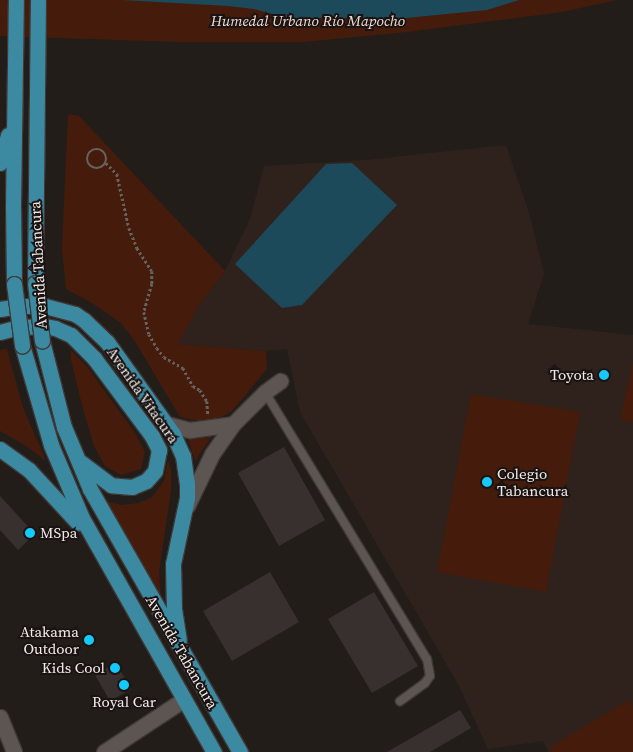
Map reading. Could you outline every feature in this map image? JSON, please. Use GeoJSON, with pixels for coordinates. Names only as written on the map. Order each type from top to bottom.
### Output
{"type":"FeatureCollection","features":[{"type":"Feature","properties":{"kind":"main road","name":"Avenida Tabancura"},"geometry":{"type":"LineString","coordinates":[[16,0],[14,284],[22,345],[51,445],[82,518],[214,752]]}},
{"type":"Feature","properties":{"kind":"main road","name":"Avenida Tabancura"},"geometry":{"type":"LineString","coordinates":[[38,0],[35,283],[42,341],[55,398],[75,455],[99,506],[240,752]]}},
{"type":"Feature","properties":{"kind":"main road"},"geometry":{"type":"LineString","coordinates":[[0,163],[14,114]]}},
{"type":"Feature","properties":{"kind":"main road","name":"Avenida Vitacura"},"geometry":{"type":"LineString","coordinates":[[0,309],[18,306],[45,306],[75,314],[84,320],[107,342],[167,424],[179,445],[186,468],[186,498],[176,547],[173,587],[175,617],[182,653]]}},
{"type":"Feature","properties":{"kind":"main road"},"geometry":{"type":"LineString","coordinates":[[0,332],[19,327],[44,326],[55,328],[71,335],[94,358],[152,436],[159,450],[159,458],[151,477],[140,485],[125,488],[105,482],[84,466],[75,455]]}},
{"type":"Feature","properties":{"kind":"main road"},"geometry":{"type":"LineString","coordinates":[[0,449],[29,470],[51,491],[101,554]]}},
{"type":"Feature","properties":{"kind":"street"},"geometry":{"type":"LineString","coordinates":[[184,512],[209,459],[233,424],[265,392],[280,381]]}},
{"type":"Feature","properties":{"kind":"street"},"geometry":{"type":"LineString","coordinates":[[167,424],[190,430],[233,424]]}},
{"type":"Feature","properties":{"kind":"street"},"geometry":{"type":"LineString","coordinates":[[104,752],[183,700]]}},
{"type":"Feature","properties":{"kind":"street"},"geometry":{"type":"LineString","coordinates":[[0,717],[14,752]]}},
{"type":"Feature","properties":{"kind":"lane"},"geometry":{"type":"LineString","coordinates":[[265,392],[427,660],[430,676],[425,683],[400,701]]}},
{"type":"Feature","properties":{"kind":"path"},"geometry":{"type":"LineString","coordinates":[[97,149],[104,151],[107,156],[106,163],[99,168],[93,167],[87,160],[88,154],[97,149]]}},
{"type":"Feature","properties":{"kind":"path"},"geometry":{"type":"LineString","coordinates":[[106,163],[117,174],[130,228],[137,248],[152,272],[152,284],[144,312],[149,334],[164,356],[183,368],[193,386],[200,390],[206,401],[210,428]]}},
{"type":"Feature","properties":{"kind":"shaded area","name":"Colegio Tabancura"},"geometry":{"type":"Polygon","coordinates":[[[506,145],[530,216],[544,274],[528,324],[633,335],[633,752],[549,752],[543,741],[488,749],[458,684],[300,412],[287,349],[266,351],[177,344],[200,304],[225,271],[250,219],[264,166],[366,160],[506,145]]]}},
{"type":"Feature","properties":{"kind":"green space","name":"Humedal Urbano Río Mapocho"},"geometry":{"type":"Polygon","coordinates":[[[0,0],[617,0],[562,12],[407,32],[303,42],[179,42],[0,36],[0,0]]]}},
{"type":"Feature","properties":{"kind":"green space"},"geometry":{"type":"Polygon","coordinates":[[[68,114],[79,116],[225,271],[200,304],[178,344],[266,351],[267,369],[231,412],[217,419],[202,422],[180,417],[136,343],[121,323],[92,303],[66,289],[62,249],[68,114]]]}},
{"type":"Feature","properties":{"kind":"green space"},"geometry":{"type":"Polygon","coordinates":[[[7,349],[22,405],[46,461],[28,447],[0,431],[0,350],[7,349]]]}},
{"type":"Feature","properties":{"kind":"green space"},"geometry":{"type":"Polygon","coordinates":[[[71,350],[88,368],[135,433],[145,452],[141,469],[121,475],[105,466],[94,446],[83,409],[71,360],[71,350]]]}},
{"type":"Feature","properties":{"kind":"green space"},"geometry":{"type":"Polygon","coordinates":[[[633,361],[633,422],[620,420],[633,361]]]}},
{"type":"Feature","properties":{"kind":"green space"},"geometry":{"type":"Polygon","coordinates":[[[471,394],[580,412],[546,592],[437,572],[471,394]]]}},
{"type":"Feature","properties":{"kind":"green space"},"geometry":{"type":"Polygon","coordinates":[[[187,435],[198,438],[211,437],[195,461],[187,435]]]}},
{"type":"Feature","properties":{"kind":"green space"},"geometry":{"type":"Polygon","coordinates":[[[168,460],[171,469],[171,491],[159,572],[161,600],[129,541],[104,501],[121,505],[139,503],[152,497],[164,481],[168,460]]]}},
{"type":"Feature","properties":{"kind":"green space"},"geometry":{"type":"Polygon","coordinates":[[[628,700],[633,708],[633,752],[552,752],[549,748],[628,700]]]}},
{"type":"Feature","properties":{"kind":"water"},"geometry":{"type":"Polygon","coordinates":[[[122,0],[519,0],[487,10],[406,18],[287,18],[254,9],[228,6],[122,0]]]}},
{"type":"Feature","properties":{"kind":"water"},"geometry":{"type":"Polygon","coordinates":[[[352,163],[397,205],[302,305],[282,308],[235,264],[326,164],[352,163]]]}},
{"type":"Feature","properties":{"kind":"building"},"geometry":{"type":"Polygon","coordinates":[[[284,447],[325,520],[279,546],[238,473],[284,447]]]}},
{"type":"Feature","properties":{"kind":"building"},"geometry":{"type":"Polygon","coordinates":[[[0,496],[35,534],[18,550],[0,530],[0,496]]]}},
{"type":"Feature","properties":{"kind":"building"},"geometry":{"type":"Polygon","coordinates":[[[270,572],[299,622],[232,661],[203,611],[270,572]]]}},
{"type":"Feature","properties":{"kind":"building"},"geometry":{"type":"Polygon","coordinates":[[[374,592],[418,666],[372,693],[328,619],[374,592]]]}},
{"type":"Feature","properties":{"kind":"building"},"geometry":{"type":"Polygon","coordinates":[[[116,663],[131,689],[110,701],[95,675],[116,663]]]}},
{"type":"Feature","properties":{"kind":"building"},"geometry":{"type":"Polygon","coordinates":[[[460,710],[471,728],[430,752],[387,752],[460,710]]]}},
{"type":"Feature","properties":{"kind":"place","name":"Toyota"},"geometry":{"type":"Point","coordinates":[604,375]}},
{"type":"Feature","properties":{"kind":"place","name":"Colegio Tabancura"},"geometry":{"type":"Point","coordinates":[487,482]}},
{"type":"Feature","properties":{"kind":"place","name":"MSpa"},"geometry":{"type":"Point","coordinates":[30,533]}},
{"type":"Feature","properties":{"kind":"place","name":"Atakama Outdoor"},"geometry":{"type":"Point","coordinates":[89,640]}},
{"type":"Feature","properties":{"kind":"place","name":"Kids Cool"},"geometry":{"type":"Point","coordinates":[115,668]}},
{"type":"Feature","properties":{"kind":"place","name":"Royal Car"},"geometry":{"type":"Point","coordinates":[124,685]}}]}
